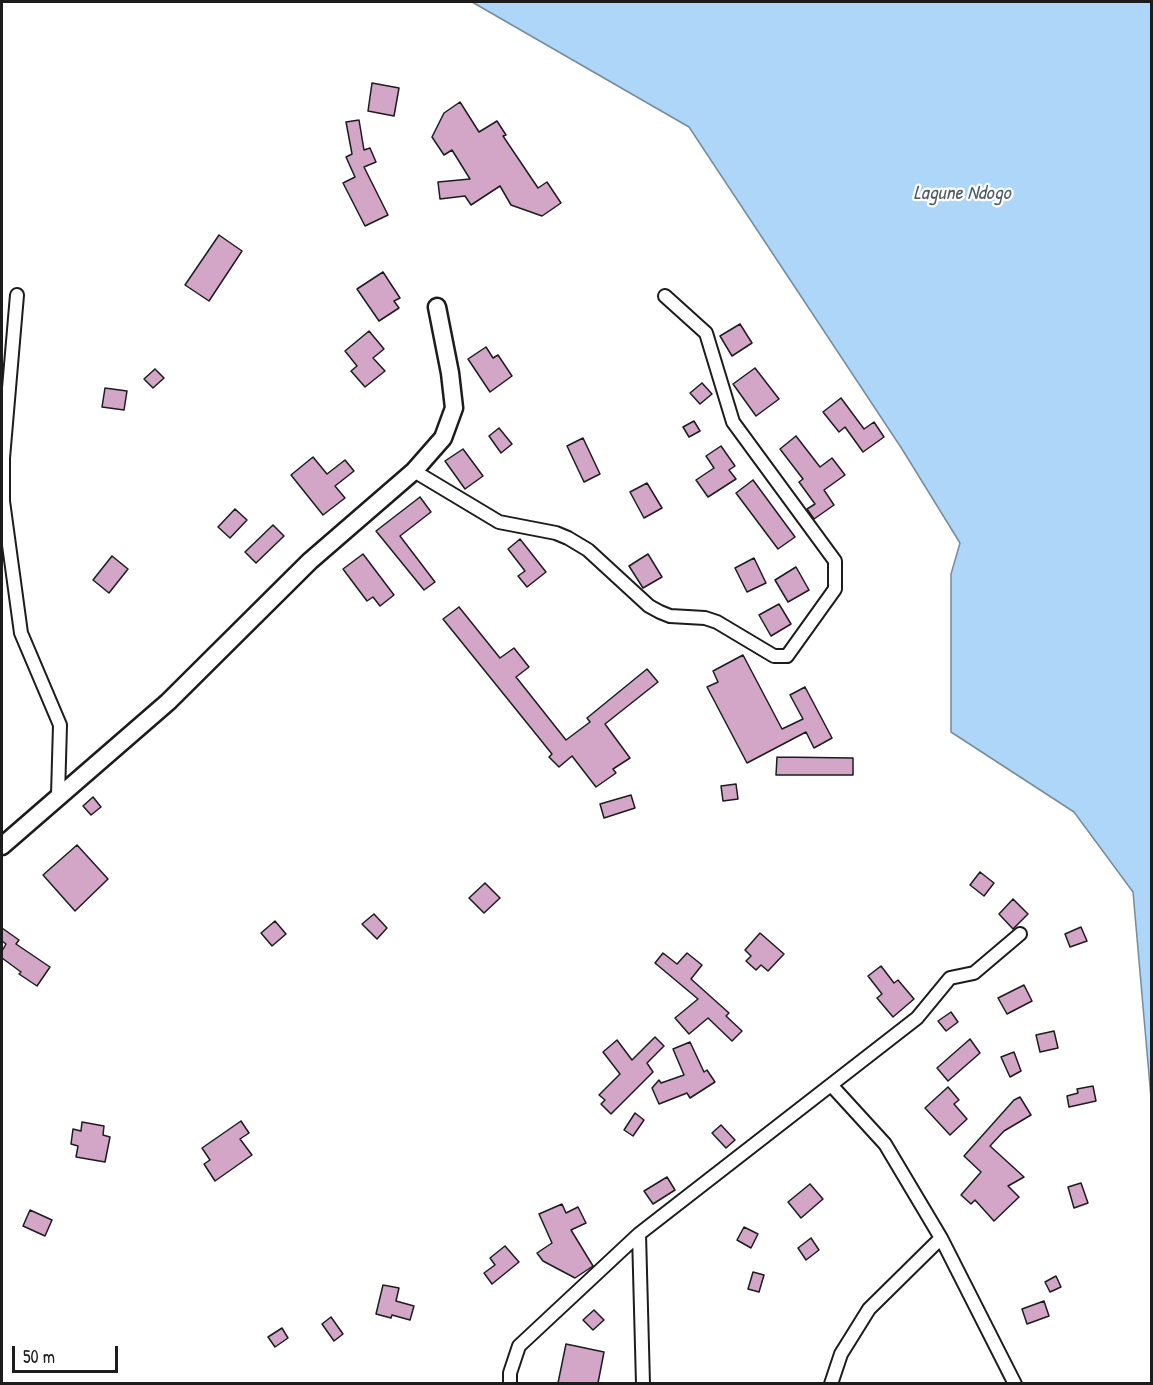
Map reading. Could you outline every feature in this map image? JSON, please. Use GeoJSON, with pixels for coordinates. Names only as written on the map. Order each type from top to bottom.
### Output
{"type":"FeatureCollection","features":[{"type":"Feature","properties":{"kind":"street"},"geometry":{"type":"LineString","coordinates":[[17,295],[3,458],[3,501],[21,633],[60,725],[58,795]]}},
{"type":"Feature","properties":{"kind":"street"},"geometry":{"type":"LineString","coordinates":[[414,471],[499,522],[556,533],[568,538],[588,550],[649,606],[660,612],[670,616],[705,618],[717,622],[774,656],[786,656],[835,589],[835,561],[733,422],[706,333],[665,296]]}},
{"type":"Feature","properties":{"kind":"street"},"geometry":{"type":"LineString","coordinates":[[2,846],[58,795],[168,702],[310,561],[414,471],[443,438],[454,408],[450,373],[437,307]]}},
{"type":"Feature","properties":{"kind":"street"},"geometry":{"type":"LineString","coordinates":[[510,1383],[510,1373],[519,1346],[639,1234],[917,1018],[950,978],[974,973],[1020,934]]}},
{"type":"Feature","properties":{"kind":"street"},"geometry":{"type":"LineString","coordinates":[[832,1086],[885,1144],[941,1239],[1015,1383]]}},
{"type":"Feature","properties":{"kind":"street"},"geometry":{"type":"LineString","coordinates":[[639,1234],[643,1383]]}},
{"type":"Feature","properties":{"kind":"street"},"geometry":{"type":"LineString","coordinates":[[831,1383],[841,1354],[869,1309],[941,1239]]}},
{"type":"Feature","properties":{"kind":"water","name":"Lagune Ndogo"},"geometry":{"type":"Polygon","coordinates":[[[472,2],[1151,2],[1151,1098],[1133,892],[1074,812],[951,732],[951,574],[960,543],[902,449],[689,127],[472,2]]]}},
{"type":"Feature","properties":{"kind":"building"},"geometry":{"type":"Polygon","coordinates":[[[372,83],[399,88],[394,116],[368,111],[372,83]]]}},
{"type":"Feature","properties":{"kind":"building"},"geometry":{"type":"Polygon","coordinates":[[[460,102],[479,132],[497,121],[506,135],[503,136],[538,188],[547,182],[561,203],[542,216],[511,205],[500,186],[471,205],[465,196],[440,199],[438,182],[470,179],[452,150],[444,155],[432,137],[444,113],[460,102]]]}},
{"type":"Feature","properties":{"kind":"building"},"geometry":{"type":"Polygon","coordinates":[[[359,120],[364,150],[370,148],[376,162],[364,167],[388,215],[365,226],[343,183],[355,177],[346,157],[352,154],[346,122],[359,120]]]}},
{"type":"Feature","properties":{"kind":"building"},"geometry":{"type":"Polygon","coordinates":[[[219,235],[242,251],[209,301],[185,285],[219,235]]]}},
{"type":"Feature","properties":{"kind":"building"},"geometry":{"type":"Polygon","coordinates":[[[383,272],[400,298],[394,301],[399,308],[379,321],[357,289],[383,272]]]}},
{"type":"Feature","properties":{"kind":"building"},"geometry":{"type":"Polygon","coordinates":[[[740,324],[752,343],[732,356],[720,336],[740,324]]]}},
{"type":"Feature","properties":{"kind":"building"},"geometry":{"type":"Polygon","coordinates":[[[369,331],[384,349],[373,358],[385,371],[365,387],[351,371],[357,366],[345,351],[369,331]]]}},
{"type":"Feature","properties":{"kind":"building"},"geometry":{"type":"Polygon","coordinates":[[[486,347],[493,358],[498,355],[512,376],[490,392],[468,359],[486,347]]]}},
{"type":"Feature","properties":{"kind":"building"},"geometry":{"type":"Polygon","coordinates":[[[755,368],[779,399],[756,416],[733,384],[755,368]]]}},
{"type":"Feature","properties":{"kind":"building"},"geometry":{"type":"Polygon","coordinates":[[[155,369],[164,378],[153,388],[144,379],[155,369]]]}},
{"type":"Feature","properties":{"kind":"building"},"geometry":{"type":"Polygon","coordinates":[[[702,383],[712,394],[700,404],[690,393],[702,383]]]}},
{"type":"Feature","properties":{"kind":"building"},"geometry":{"type":"Polygon","coordinates":[[[105,388],[127,391],[124,410],[102,407],[105,388]]]}},
{"type":"Feature","properties":{"kind":"building"},"geometry":{"type":"Polygon","coordinates":[[[841,398],[864,429],[874,422],[884,437],[863,452],[845,427],[839,432],[823,412],[841,398]]]}},
{"type":"Feature","properties":{"kind":"building"},"geometry":{"type":"Polygon","coordinates":[[[694,421],[700,431],[689,437],[683,427],[694,421]]]}},
{"type":"Feature","properties":{"kind":"building"},"geometry":{"type":"Polygon","coordinates":[[[499,428],[512,444],[501,453],[489,436],[499,428]]]}},
{"type":"Feature","properties":{"kind":"building"},"geometry":{"type":"Polygon","coordinates":[[[796,436],[820,467],[832,458],[845,475],[824,490],[834,505],[814,519],[807,509],[815,504],[799,482],[803,479],[780,449],[796,436]]]}},
{"type":"Feature","properties":{"kind":"building"},"geometry":{"type":"Polygon","coordinates":[[[583,438],[600,474],[584,482],[567,446],[583,438]]]}},
{"type":"Feature","properties":{"kind":"building"},"geometry":{"type":"Polygon","coordinates":[[[721,446],[735,466],[729,470],[736,479],[708,497],[696,480],[714,468],[706,456],[721,446]]]}},
{"type":"Feature","properties":{"kind":"building"},"geometry":{"type":"Polygon","coordinates":[[[463,449],[483,476],[465,489],[445,461],[463,449]]]}},
{"type":"Feature","properties":{"kind":"building"},"geometry":{"type":"Polygon","coordinates":[[[313,457],[327,474],[345,460],[354,471],[335,486],[345,498],[323,515],[291,475],[313,457]]]}},
{"type":"Feature","properties":{"kind":"building"},"geometry":{"type":"Polygon","coordinates":[[[753,480],[795,537],[778,549],[736,493],[753,480]]]}},
{"type":"Feature","properties":{"kind":"building"},"geometry":{"type":"Polygon","coordinates":[[[647,483],[662,508],[644,518],[630,492],[647,483]]]}},
{"type":"Feature","properties":{"kind":"building"},"geometry":{"type":"Polygon","coordinates":[[[420,497],[431,512],[400,536],[435,582],[424,590],[376,531],[420,497]]]}},
{"type":"Feature","properties":{"kind":"building"},"geometry":{"type":"Polygon","coordinates":[[[235,509],[247,520],[230,538],[218,527],[235,509]]]}},
{"type":"Feature","properties":{"kind":"building"},"geometry":{"type":"Polygon","coordinates":[[[273,525],[284,536],[256,563],[245,552],[273,525]]]}},
{"type":"Feature","properties":{"kind":"building"},"geometry":{"type":"Polygon","coordinates":[[[520,539],[546,572],[527,587],[518,576],[525,571],[508,549],[520,539]]]}},
{"type":"Feature","properties":{"kind":"building"},"geometry":{"type":"Polygon","coordinates":[[[363,554],[394,595],[380,606],[373,597],[367,601],[343,569],[363,554]]]}},
{"type":"Feature","properties":{"kind":"building"},"geometry":{"type":"Polygon","coordinates":[[[648,554],[662,577],[643,588],[629,566],[648,554]]]}},
{"type":"Feature","properties":{"kind":"building"},"geometry":{"type":"Polygon","coordinates":[[[112,556],[128,569],[109,593],[93,580],[112,556]]]}},
{"type":"Feature","properties":{"kind":"building"},"geometry":{"type":"Polygon","coordinates":[[[754,558],[766,583],[747,592],[735,568],[754,558]]]}},
{"type":"Feature","properties":{"kind":"building"},"geometry":{"type":"Polygon","coordinates":[[[796,567],[809,590],[788,602],[775,580],[796,567]]]}},
{"type":"Feature","properties":{"kind":"building"},"geometry":{"type":"Polygon","coordinates":[[[779,604],[791,624],[771,636],[759,615],[779,604]]]}},
{"type":"Feature","properties":{"kind":"building"},"geometry":{"type":"Polygon","coordinates":[[[459,607],[500,658],[514,648],[529,667],[516,677],[566,740],[590,722],[587,718],[647,669],[658,682],[605,724],[630,758],[613,769],[616,773],[596,787],[572,756],[559,767],[549,757],[552,754],[443,619],[459,607]]]}},
{"type":"Feature","properties":{"kind":"building"},"geometry":{"type":"Polygon","coordinates":[[[743,655],[782,729],[803,719],[790,695],[805,687],[832,738],[814,748],[806,732],[747,763],[707,687],[718,682],[713,671],[743,655]]]}},
{"type":"Feature","properties":{"kind":"building"},"geometry":{"type":"Polygon","coordinates":[[[777,757],[853,758],[853,775],[776,775],[777,757]]]}},
{"type":"Feature","properties":{"kind":"building"},"geometry":{"type":"Polygon","coordinates":[[[736,784],[738,799],[723,801],[721,786],[736,784]]]}},
{"type":"Feature","properties":{"kind":"building"},"geometry":{"type":"Polygon","coordinates":[[[631,795],[635,808],[604,818],[600,804],[631,795]]]}},
{"type":"Feature","properties":{"kind":"building"},"geometry":{"type":"Polygon","coordinates":[[[93,797],[101,807],[91,815],[83,806],[93,797]]]}},
{"type":"Feature","properties":{"kind":"building"},"geometry":{"type":"Polygon","coordinates":[[[77,845],[108,879],[75,911],[43,875],[77,845]]]}},
{"type":"Feature","properties":{"kind":"building"},"geometry":{"type":"Polygon","coordinates":[[[980,872],[994,883],[984,896],[970,885],[980,872]]]}},
{"type":"Feature","properties":{"kind":"building"},"geometry":{"type":"Polygon","coordinates":[[[485,883],[500,898],[484,913],[469,898],[485,883]]]}},
{"type":"Feature","properties":{"kind":"building"},"geometry":{"type":"Polygon","coordinates":[[[1013,899],[1028,914],[1013,929],[999,914],[1013,899]]]}},
{"type":"Feature","properties":{"kind":"building"},"geometry":{"type":"Polygon","coordinates":[[[374,914],[387,928],[377,939],[362,924],[374,914]]]}},
{"type":"Feature","properties":{"kind":"building"},"geometry":{"type":"Polygon","coordinates":[[[275,921],[286,934],[272,946],[261,933],[275,921]]]}},
{"type":"Feature","properties":{"kind":"building"},"geometry":{"type":"Polygon","coordinates":[[[1081,927],[1087,941],[1070,947],[1065,934],[1081,927]]]}},
{"type":"Feature","properties":{"kind":"building"},"geometry":{"type":"Polygon","coordinates":[[[2,928],[19,940],[16,944],[50,967],[37,986],[19,974],[21,972],[2,958],[2,951],[6,944],[2,941],[2,928]]]}},
{"type":"Feature","properties":{"kind":"building"},"geometry":{"type":"Polygon","coordinates":[[[760,933],[784,954],[768,971],[761,965],[756,970],[746,961],[751,956],[745,950],[760,933]]]}},
{"type":"Feature","properties":{"kind":"building"},"geometry":{"type":"Polygon","coordinates":[[[663,953],[677,964],[687,953],[702,965],[691,979],[729,1013],[726,1016],[742,1031],[732,1041],[708,1018],[689,1034],[675,1018],[698,999],[655,963],[663,953]]]}},
{"type":"Feature","properties":{"kind":"building"},"geometry":{"type":"Polygon","coordinates":[[[881,966],[894,983],[898,980],[914,999],[893,1017],[877,998],[882,994],[868,976],[881,966]]]}},
{"type":"Feature","properties":{"kind":"building"},"geometry":{"type":"Polygon","coordinates":[[[1024,985],[1032,1001],[1007,1014],[998,998],[1024,985]]]}},
{"type":"Feature","properties":{"kind":"building"},"geometry":{"type":"Polygon","coordinates":[[[951,1012],[958,1022],[946,1031],[938,1021],[951,1012]]]}},
{"type":"Feature","properties":{"kind":"building"},"geometry":{"type":"Polygon","coordinates":[[[1054,1031],[1058,1048],[1040,1052],[1036,1035],[1054,1031]]]}},
{"type":"Feature","properties":{"kind":"building"},"geometry":{"type":"Polygon","coordinates":[[[655,1037],[664,1046],[647,1063],[653,1072],[611,1114],[601,1104],[605,1100],[599,1095],[620,1074],[603,1052],[617,1040],[632,1060],[655,1037]]]}},
{"type":"Feature","properties":{"kind":"building"},"geometry":{"type":"Polygon","coordinates":[[[970,1039],[980,1053],[948,1081],[937,1068],[970,1039]]]}},
{"type":"Feature","properties":{"kind":"building"},"geometry":{"type":"Polygon","coordinates":[[[690,1042],[704,1072],[707,1070],[715,1082],[690,1098],[687,1093],[659,1104],[652,1088],[659,1080],[661,1083],[684,1075],[673,1049],[690,1042]]]}},
{"type":"Feature","properties":{"kind":"building"},"geometry":{"type":"Polygon","coordinates":[[[1014,1052],[1021,1071],[1010,1077],[1001,1057],[1014,1052]]]}},
{"type":"Feature","properties":{"kind":"building"},"geometry":{"type":"Polygon","coordinates":[[[1093,1086],[1096,1101],[1069,1107],[1067,1096],[1078,1093],[1077,1089],[1093,1086]]]}},
{"type":"Feature","properties":{"kind":"building"},"geometry":{"type":"Polygon","coordinates":[[[948,1087],[959,1100],[954,1104],[967,1119],[950,1135],[925,1108],[948,1087]]]}},
{"type":"Feature","properties":{"kind":"building"},"geometry":{"type":"Polygon","coordinates":[[[1020,1097],[1031,1115],[1004,1131],[990,1146],[1024,1177],[1008,1186],[1019,1197],[994,1221],[975,1200],[971,1204],[961,1195],[981,1172],[964,1156],[1014,1100],[1020,1097]]]}},
{"type":"Feature","properties":{"kind":"building"},"geometry":{"type":"Polygon","coordinates":[[[635,1113],[644,1120],[633,1136],[624,1130],[635,1113]]]}},
{"type":"Feature","properties":{"kind":"building"},"geometry":{"type":"Polygon","coordinates":[[[241,1121],[249,1133],[240,1139],[252,1155],[215,1181],[204,1164],[210,1160],[202,1148],[241,1121]]]}},
{"type":"Feature","properties":{"kind":"building"},"geometry":{"type":"Polygon","coordinates":[[[82,1122],[104,1126],[103,1135],[110,1137],[105,1162],[76,1157],[78,1146],[71,1144],[73,1129],[81,1131],[82,1122]]]}},
{"type":"Feature","properties":{"kind":"building"},"geometry":{"type":"Polygon","coordinates":[[[721,1125],[735,1140],[726,1148],[712,1133],[721,1125]]]}},
{"type":"Feature","properties":{"kind":"building"},"geometry":{"type":"Polygon","coordinates":[[[667,1177],[675,1190],[653,1204],[644,1191],[667,1177]]]}},
{"type":"Feature","properties":{"kind":"building"},"geometry":{"type":"Polygon","coordinates":[[[1081,1183],[1088,1203],[1074,1208],[1068,1187],[1081,1183]]]}},
{"type":"Feature","properties":{"kind":"building"},"geometry":{"type":"Polygon","coordinates":[[[810,1184],[823,1199],[801,1218],[788,1202],[810,1184]]]}},
{"type":"Feature","properties":{"kind":"building"},"geometry":{"type":"Polygon","coordinates":[[[562,1204],[566,1213],[578,1207],[586,1223],[571,1230],[593,1266],[575,1278],[543,1261],[537,1253],[552,1243],[539,1214],[562,1204]]]}},
{"type":"Feature","properties":{"kind":"building"},"geometry":{"type":"Polygon","coordinates":[[[30,1210],[52,1220],[45,1236],[23,1226],[30,1210]]]}},
{"type":"Feature","properties":{"kind":"building"},"geometry":{"type":"Polygon","coordinates":[[[744,1227],[758,1234],[751,1248],[737,1240],[744,1227]]]}},
{"type":"Feature","properties":{"kind":"building"},"geometry":{"type":"Polygon","coordinates":[[[811,1238],[819,1250],[806,1260],[798,1248],[811,1238]]]}},
{"type":"Feature","properties":{"kind":"building"},"geometry":{"type":"Polygon","coordinates":[[[505,1246],[519,1262],[492,1284],[484,1273],[495,1265],[490,1258],[505,1246]]]}},
{"type":"Feature","properties":{"kind":"building"},"geometry":{"type":"Polygon","coordinates":[[[753,1272],[764,1275],[759,1292],[748,1289],[753,1272]]]}},
{"type":"Feature","properties":{"kind":"building"},"geometry":{"type":"Polygon","coordinates":[[[1056,1276],[1061,1287],[1050,1292],[1045,1282],[1056,1276]]]}},
{"type":"Feature","properties":{"kind":"building"},"geometry":{"type":"Polygon","coordinates":[[[383,1285],[399,1288],[396,1301],[414,1306],[410,1320],[376,1314],[383,1285]]]}},
{"type":"Feature","properties":{"kind":"building"},"geometry":{"type":"Polygon","coordinates":[[[1044,1301],[1049,1316],[1027,1324],[1022,1309],[1044,1301]]]}},
{"type":"Feature","properties":{"kind":"building"},"geometry":{"type":"Polygon","coordinates":[[[594,1310],[604,1320],[593,1330],[583,1320],[594,1310]]]}},
{"type":"Feature","properties":{"kind":"building"},"geometry":{"type":"Polygon","coordinates":[[[331,1317],[343,1334],[334,1341],[322,1324],[331,1317]]]}},
{"type":"Feature","properties":{"kind":"building"},"geometry":{"type":"Polygon","coordinates":[[[282,1328],[288,1338],[275,1347],[268,1337],[282,1328]]]}},
{"type":"Feature","properties":{"kind":"building"},"geometry":{"type":"Polygon","coordinates":[[[566,1344],[604,1352],[598,1383],[558,1383],[566,1344]]]}}]}
